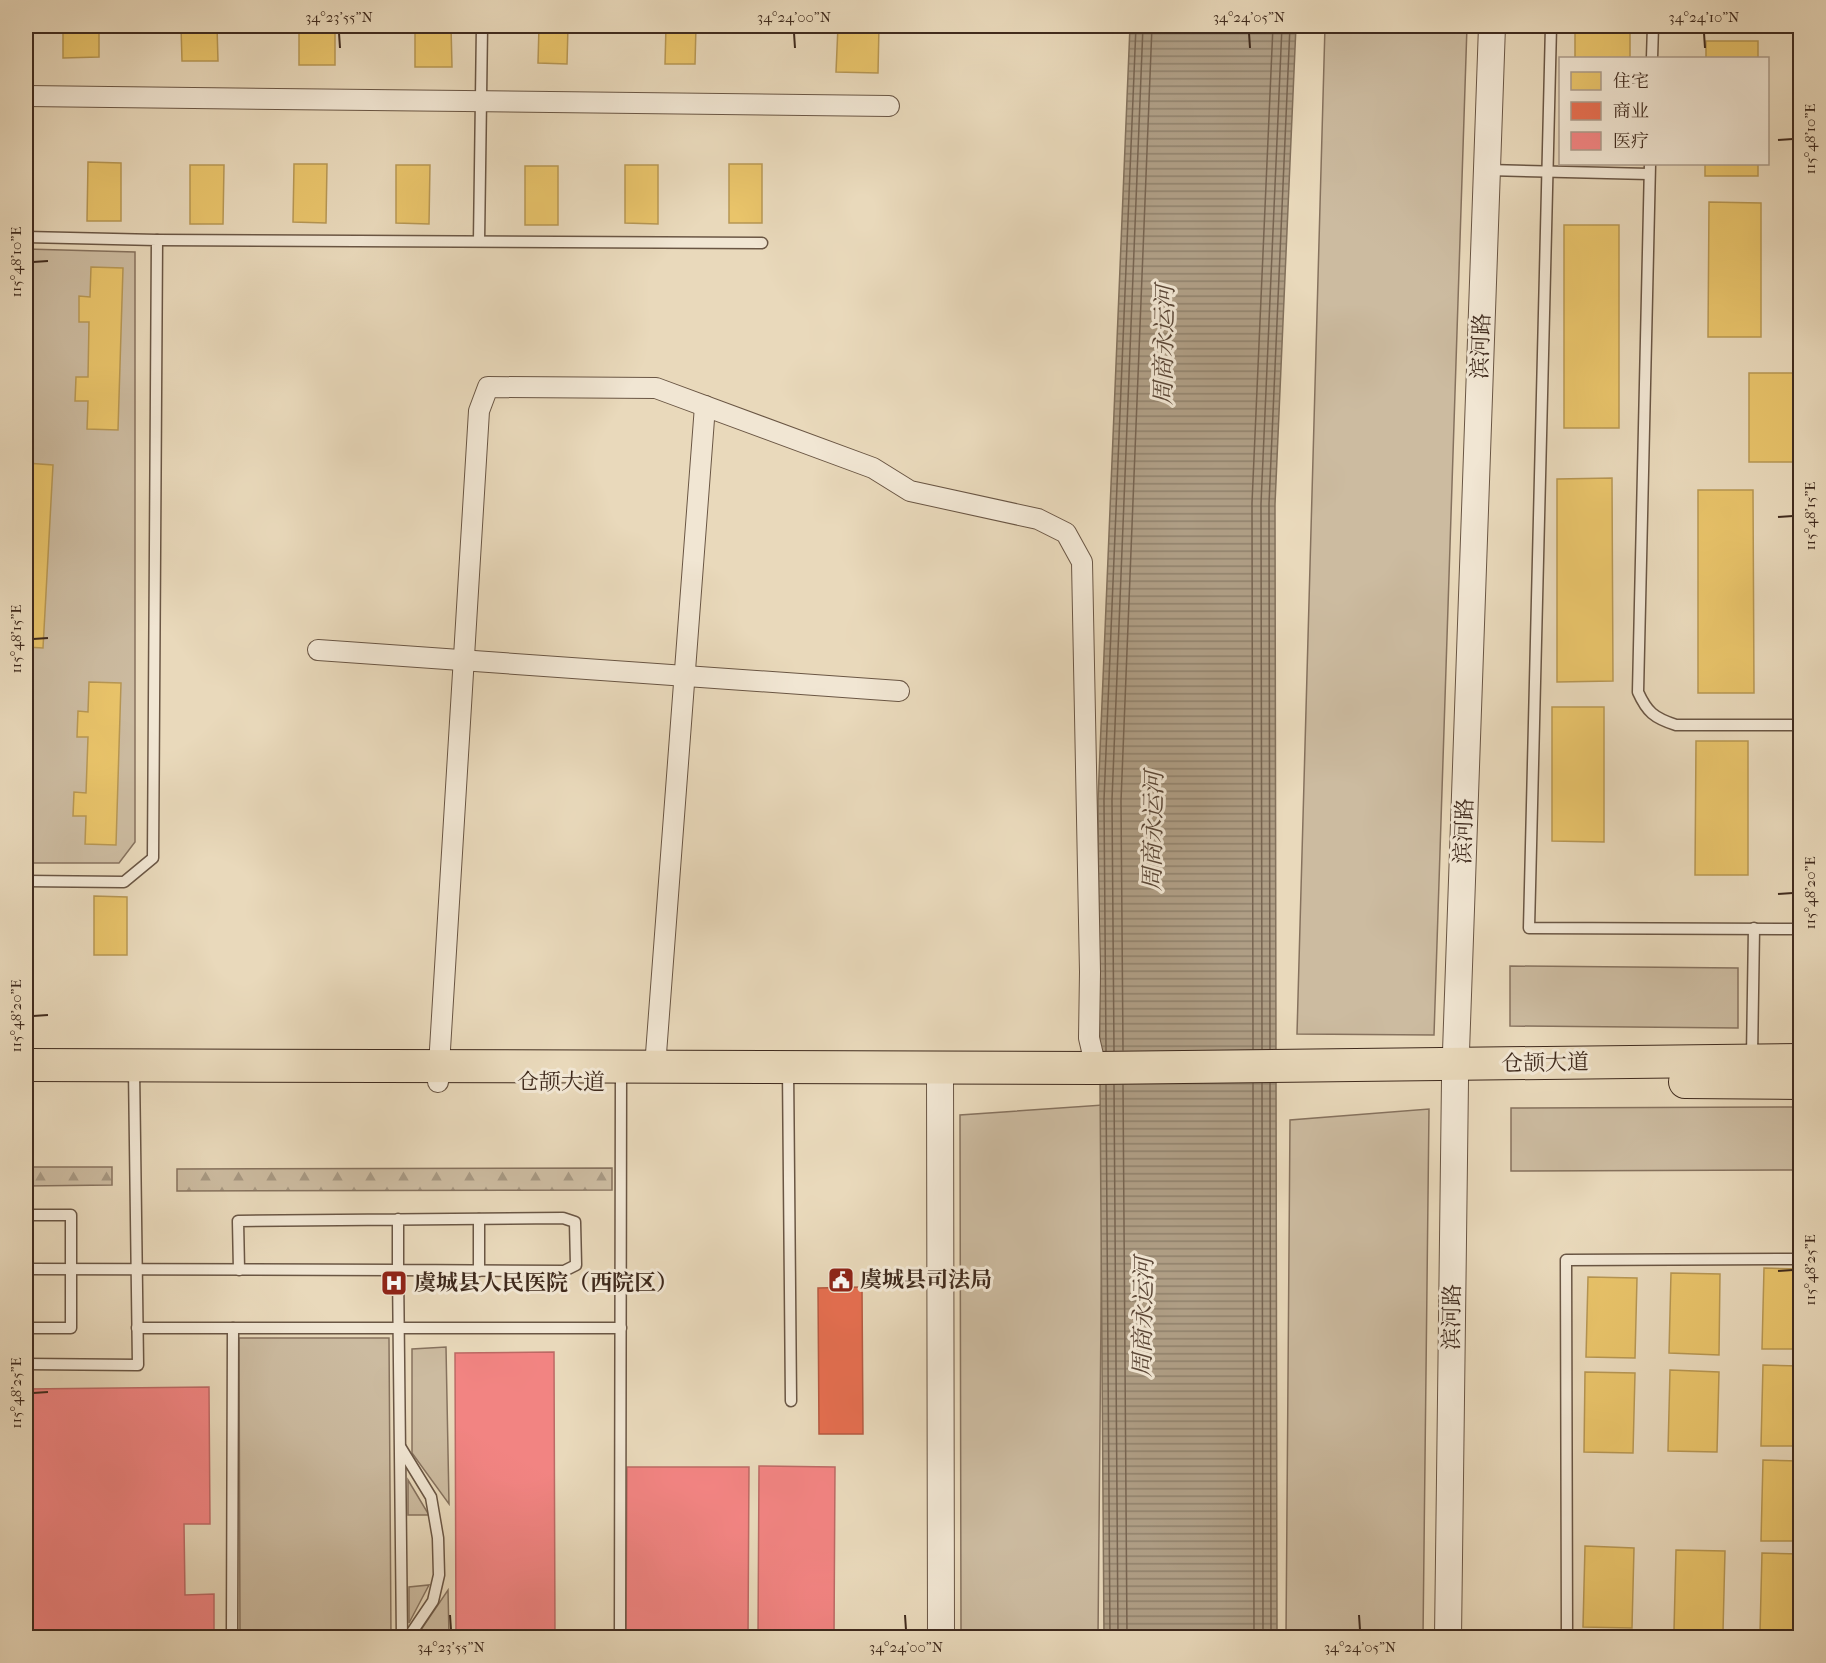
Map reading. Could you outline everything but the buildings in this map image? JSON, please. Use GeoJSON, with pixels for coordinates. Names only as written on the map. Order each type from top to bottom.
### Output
{"type":"FeatureCollection","features":[{"type":"Feature","properties":{"kind":"main road","name":"仓颉大道"},"geometry":{"type":"LineString","coordinates":[[26,1065],[134,1074],[1096,1074],[1752,1071],[1800,1060]]}},
{"type":"Feature","properties":{"kind":"main road","name":"仓颉大道"},"geometry":{"type":"LineString","coordinates":[[621,1074],[655,1067],[789,1074]]}},
{"type":"Feature","properties":{"kind":"main road","name":"仓颉大道"},"geometry":{"type":"LineString","coordinates":[[1752,1071],[1800,1083]]}},
{"type":"Feature","properties":{"kind":"main road","name":"仓颉大道"},"geometry":{"type":"LineString","coordinates":[[26,1084],[134,1074]]}},
{"type":"Feature","properties":{"kind":"street","name":"滨河路"},"geometry":{"type":"LineString","coordinates":[[1448,1638],[1456,1072],[1492,26]]}},
{"type":"Feature","properties":{"kind":"street"},"geometry":{"type":"LineString","coordinates":[[26,96],[889,106]]}},
{"type":"Feature","properties":{"kind":"street"},"geometry":{"type":"LineString","coordinates":[[439,1074],[478,411],[488,387],[656,388],[873,468],[910,491],[1038,519],[1066,533],[1082,562],[1090,972],[1089,1038],[1096,1074]]}},
{"type":"Feature","properties":{"kind":"street"},"geometry":{"type":"LineString","coordinates":[[655,1067],[705,406]]}},
{"type":"Feature","properties":{"kind":"street"},"geometry":{"type":"LineString","coordinates":[[318,650],[899,691]]}},
{"type":"Feature","properties":{"kind":"street"},"geometry":{"type":"LineString","coordinates":[[940,1074],[942,1638]]}},
{"type":"Feature","properties":{"kind":"lane"},"geometry":{"type":"LineString","coordinates":[[479,242],[479,101],[482,26]]}},
{"type":"Feature","properties":{"kind":"lane"},"geometry":{"type":"LineString","coordinates":[[1551,26],[1528,928],[1800,928]]}},
{"type":"Feature","properties":{"kind":"lane"},"geometry":{"type":"LineString","coordinates":[[1652,57],[1653,26]]}},
{"type":"Feature","properties":{"kind":"lane"},"geometry":{"type":"LineString","coordinates":[[1487,170],[1548,172],[1649,169],[1638,692],[1646,709],[1662,720],[1676,724],[1800,725]]}},
{"type":"Feature","properties":{"kind":"lane"},"geometry":{"type":"LineString","coordinates":[[26,237],[157,240],[762,243]]}},
{"type":"Feature","properties":{"kind":"lane"},"geometry":{"type":"LineString","coordinates":[[26,881],[124,882],[153,858],[157,240]]}},
{"type":"Feature","properties":{"kind":"lane"},"geometry":{"type":"LineString","coordinates":[[1752,1071],[1754,928]]}},
{"type":"Feature","properties":{"kind":"lane"},"geometry":{"type":"LineString","coordinates":[[26,1364],[138,1365],[134,1074]]}},
{"type":"Feature","properties":{"kind":"lane"},"geometry":{"type":"LineString","coordinates":[[620,1638],[621,1074]]}},
{"type":"Feature","properties":{"kind":"lane"},"geometry":{"type":"LineString","coordinates":[[789,1074],[791,1401]]}},
{"type":"Feature","properties":{"kind":"lane"},"geometry":{"type":"LineString","coordinates":[[26,1215],[71,1215],[71,1328],[26,1328]]}},
{"type":"Feature","properties":{"kind":"lane"},"geometry":{"type":"LineString","coordinates":[[26,1269],[137,1269],[239,1270],[564,1271],[576,1265],[575,1222],[563,1218],[238,1221],[239,1270]]}},
{"type":"Feature","properties":{"kind":"lane"},"geometry":{"type":"LineString","coordinates":[[479,1219],[479,1271]]}},
{"type":"Feature","properties":{"kind":"lane"},"geometry":{"type":"LineString","coordinates":[[398,1220],[402,1638]]}},
{"type":"Feature","properties":{"kind":"lane"},"geometry":{"type":"LineString","coordinates":[[1567,1638],[1566,1260],[1800,1258]]}},
{"type":"Feature","properties":{"kind":"lane"},"geometry":{"type":"LineString","coordinates":[[137,1328],[621,1328]]}},
{"type":"Feature","properties":{"kind":"lane"},"geometry":{"type":"LineString","coordinates":[[232,1638],[233,1328]]}},
{"type":"Feature","properties":{"kind":"lane"},"geometry":{"type":"LineString","coordinates":[[400,1447],[431,1497],[438,1538],[439,1575],[433,1600],[408,1638]]}},
{"type":"Feature","properties":{"kind":"green space"},"geometry":{"type":"Polygon","coordinates":[[[1325,26],[1467,26],[1434,1035],[1297,1034],[1325,26]]]}},
{"type":"Feature","properties":{"kind":"green space"},"geometry":{"type":"Polygon","coordinates":[[[26,249],[135,252],[135,842],[119,863],[26,863],[26,249]]]}},
{"type":"Feature","properties":{"kind":"green space"},"geometry":{"type":"Polygon","coordinates":[[[1510,966],[1738,968],[1738,1028],[1510,1026],[1510,966]]]}},
{"type":"Feature","properties":{"kind":"green space"},"geometry":{"type":"Polygon","coordinates":[[[1103,1105],[1098,1637],[961,1637],[960,1115],[1103,1105]]]}},
{"type":"Feature","properties":{"kind":"green space"},"geometry":{"type":"Polygon","coordinates":[[[1800,1107],[1800,1170],[1511,1171],[1511,1108],[1800,1107]]]}},
{"type":"Feature","properties":{"kind":"green space"},"geometry":{"type":"Polygon","coordinates":[[[1429,1109],[1423,1637],[1286,1637],[1290,1120],[1429,1109]]]}},
{"type":"Feature","properties":{"kind":"green space"},"geometry":{"type":"Polygon","coordinates":[[[26,1167],[112,1167],[112,1185],[26,1186],[26,1167]]]}},
{"type":"Feature","properties":{"kind":"green space"},"geometry":{"type":"Polygon","coordinates":[[[612,1168],[612,1190],[177,1191],[177,1169],[612,1168]]]}},
{"type":"Feature","properties":{"kind":"green space"},"geometry":{"type":"Polygon","coordinates":[[[239,1338],[389,1338],[391,1637],[240,1637],[239,1338]]]}},
{"type":"Feature","properties":{"kind":"green space"},"geometry":{"type":"Polygon","coordinates":[[[446,1347],[449,1504],[412,1453],[412,1349],[446,1347]]]}},
{"type":"Feature","properties":{"kind":"green space"},"geometry":{"type":"Polygon","coordinates":[[[408,1480],[429,1515],[408,1515],[408,1480]]]}},
{"type":"Feature","properties":{"kind":"green space"},"geometry":{"type":"Polygon","coordinates":[[[429,1585],[409,1623],[409,1587],[429,1585]]]}},
{"type":"Feature","properties":{"kind":"green space"},"geometry":{"type":"Polygon","coordinates":[[[448,1590],[449,1637],[416,1637],[448,1590]]]}},
{"type":"Feature","properties":{"kind":"water","name":"周商永运河"},"geometry":{"type":"Polygon","coordinates":[[[1130,26],[1296,26],[1275,504],[1277,1637],[1104,1638],[1098,800],[1130,26]]]}},
{"type":"Feature","properties":{"kind":"place","name":"虞城县司法局"},"geometry":{"type":"Point","coordinates":[841,1280]}},
{"type":"Feature","properties":{"kind":"place","name":"虞城县人民医院（西院区）"},"geometry":{"type":"Point","coordinates":[394,1283]}}]}
